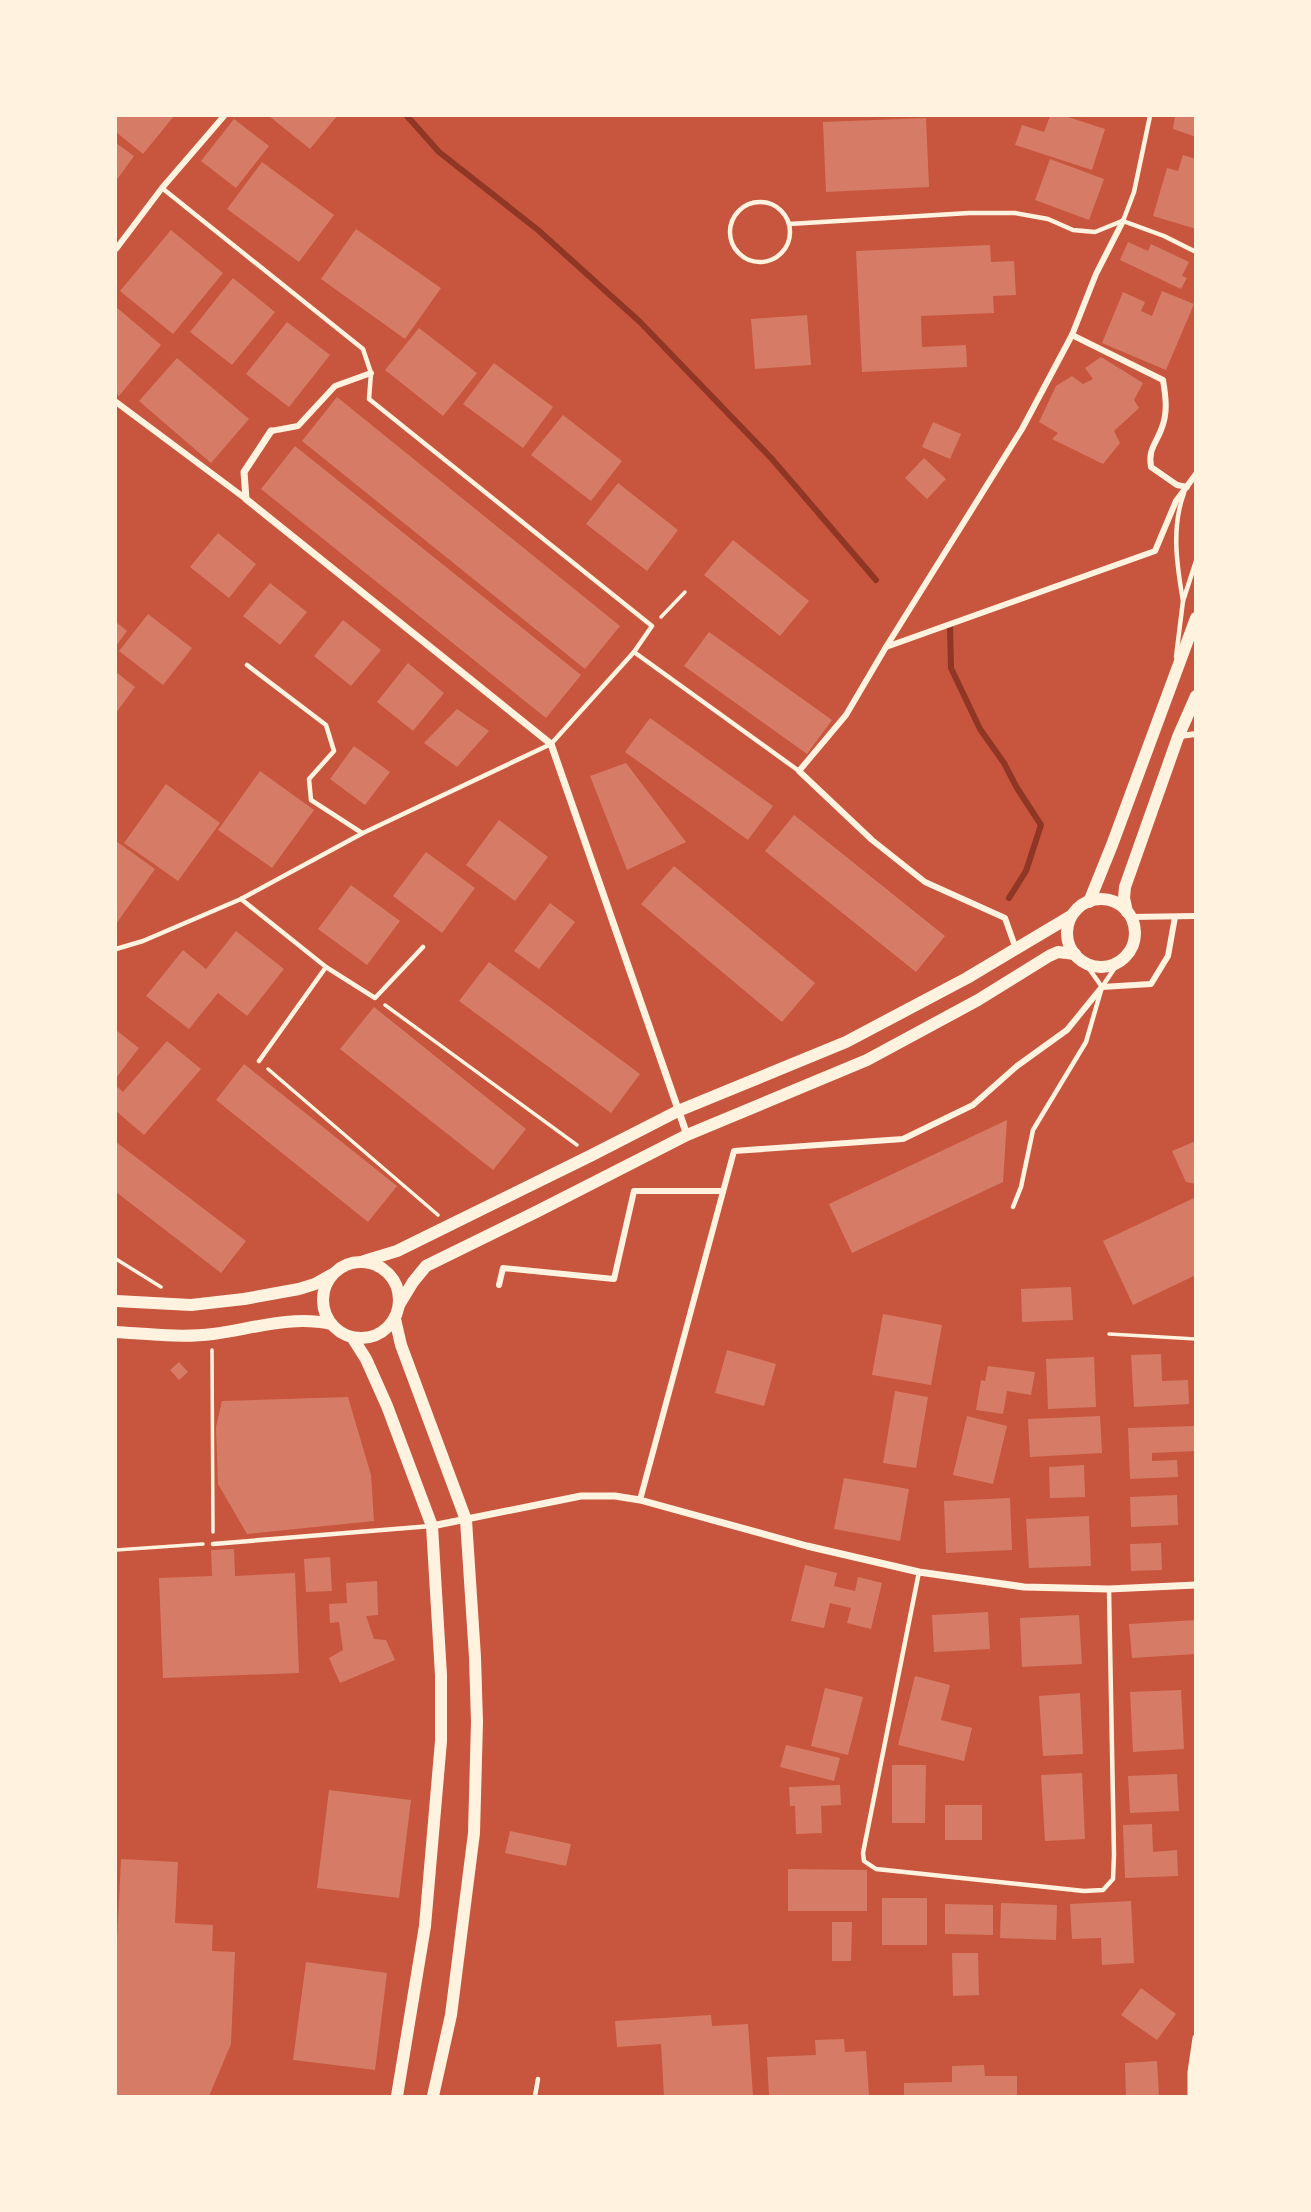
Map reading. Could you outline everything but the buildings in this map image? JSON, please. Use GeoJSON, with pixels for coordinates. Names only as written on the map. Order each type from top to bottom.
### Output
{"type":"FeatureCollection","features":[{"type":"Feature","properties":{"kind":"main road"},"geometry":{"type":"LineString","coordinates":[[1089,902],[1195,618]]}},
{"type":"Feature","properties":{"kind":"main road"},"geometry":{"type":"LineString","coordinates":[[1071,916],[1067,936],[1075,954],[1086,963],[1102,967],[1120,960],[1128,953],[1135,932],[1124,898],[1125,887],[1195,696]]}},
{"type":"Feature","properties":{"kind":"main road"},"geometry":{"type":"LineString","coordinates":[[116,1301],[191,1305],[244,1299],[315,1284],[343,1265],[397,1251],[678,1111],[846,1042],[1016,950],[1089,902],[1111,901],[1128,914]]}},
{"type":"Feature","properties":{"kind":"main road"},"geometry":{"type":"LineString","coordinates":[[331,1275],[325,1285],[323,1298],[324,1311],[331,1324],[352,1337],[376,1335],[395,1319],[399,1305],[426,1266],[687,1135],[867,1060],[978,1000],[1049,956],[1058,952],[1075,954]]}},
{"type":"Feature","properties":{"kind":"main road"},"geometry":{"type":"LineString","coordinates":[[363,1261],[381,1266],[390,1274],[399,1293],[399,1305]]}},
{"type":"Feature","properties":{"kind":"main road"},"geometry":{"type":"LineString","coordinates":[[395,1319],[401,1345],[466,1521],[477,1722],[474,1833],[451,2015],[433,2096]]}},
{"type":"Feature","properties":{"kind":"main road"},"geometry":{"type":"LineString","coordinates":[[116,1332],[185,1336],[299,1321],[331,1324]]}},
{"type":"Feature","properties":{"kind":"main road"},"geometry":{"type":"LineString","coordinates":[[352,1337],[366,1359],[387,1406],[432,1526],[442,1741],[425,1926],[397,2096]]}},
{"type":"Feature","properties":{"kind":"street"},"geometry":{"type":"LineString","coordinates":[[116,248],[162,188],[224,116]]}},
{"type":"Feature","properties":{"kind":"street"},"geometry":{"type":"LineString","coordinates":[[1016,950],[1005,918],[925,882],[872,840],[799,771],[846,715],[1022,429],[1072,335],[1096,274],[1123,221]]}},
{"type":"Feature","properties":{"kind":"street"},"geometry":{"type":"LineString","coordinates":[[1072,335],[1163,380],[1167,405],[1162,429],[1149,455],[1151,467],[1177,485],[1186,487]]}},
{"type":"Feature","properties":{"kind":"street"},"geometry":{"type":"LineString","coordinates":[[246,499],[244,472],[271,431],[298,426],[335,386],[371,373]]}},
{"type":"Feature","properties":{"kind":"street"},"geometry":{"type":"LineString","coordinates":[[116,402],[246,499],[551,744],[687,1135]]}},
{"type":"Feature","properties":{"kind":"street"},"geometry":{"type":"LineString","coordinates":[[886,647],[1155,551],[1176,502],[1195,472]]}},
{"type":"Feature","properties":{"kind":"street"},"geometry":{"type":"LineString","coordinates":[[1178,737],[1195,734]]}},
{"type":"Feature","properties":{"kind":"street"},"geometry":{"type":"LineString","coordinates":[[1128,914],[1175,917],[1195,915]]}},
{"type":"Feature","properties":{"kind":"street"},"geometry":{"type":"LineString","coordinates":[[640,1500],[734,1151],[903,1139],[973,1105],[1017,1066],[1067,1030],[1102,987],[1151,984],[1168,956],[1175,917]]}},
{"type":"Feature","properties":{"kind":"street"},"geometry":{"type":"LineString","coordinates":[[499,1285],[503,1268],[614,1279],[634,1191],[723,1191]]}},
{"type":"Feature","properties":{"kind":"street"},"geometry":{"type":"LineString","coordinates":[[432,1526],[581,1496],[615,1496],[640,1500],[807,1546],[919,1572],[1024,1587],[1109,1589],[1195,1585]]}},
{"type":"Feature","properties":{"kind":"street"},"geometry":{"type":"LineString","coordinates":[[1191,2096],[1195,2038]]}},
{"type":"Feature","properties":{"kind":"lane"},"geometry":{"type":"LineString","coordinates":[[1123,221],[1133,192],[1150,116]]}},
{"type":"Feature","properties":{"kind":"lane"},"geometry":{"type":"LineString","coordinates":[[116,949],[143,941],[241,899],[363,833],[551,744],[634,652],[652,626],[369,399],[371,373],[363,349],[162,188]]}},
{"type":"Feature","properties":{"kind":"lane"},"geometry":{"type":"LineString","coordinates":[[757,202],[777,207],[789,224],[790,233],[784,251],[768,261],[749,260],[734,248],[730,239],[733,219],[739,210],[757,202]]}},
{"type":"Feature","properties":{"kind":"lane"},"geometry":{"type":"LineString","coordinates":[[789,224],[1015,213],[1048,219],[1073,230],[1095,232],[1123,221],[1164,236],[1195,252]]}},
{"type":"Feature","properties":{"kind":"lane"},"geometry":{"type":"LineString","coordinates":[[1183,601],[1177,559],[1177,526],[1186,487]]}},
{"type":"Feature","properties":{"kind":"lane"},"geometry":{"type":"LineString","coordinates":[[1174,672],[1183,601],[1195,561]]}},
{"type":"Feature","properties":{"kind":"lane"},"geometry":{"type":"LineString","coordinates":[[634,652],[799,771]]}},
{"type":"Feature","properties":{"kind":"lane"},"geometry":{"type":"LineString","coordinates":[[247,665],[326,725],[334,751],[309,779],[311,800],[363,833]]}},
{"type":"Feature","properties":{"kind":"lane"},"geometry":{"type":"LineString","coordinates":[[241,899],[326,967],[375,998],[423,947]]}},
{"type":"Feature","properties":{"kind":"lane"},"geometry":{"type":"LineString","coordinates":[[1013,1207],[1021,1187],[1033,1130],[1086,1042],[1102,987],[1120,960]]}},
{"type":"Feature","properties":{"kind":"lane"},"geometry":{"type":"LineString","coordinates":[[1086,963],[1102,987]]}},
{"type":"Feature","properties":{"kind":"lane"},"geometry":{"type":"LineString","coordinates":[[259,1061],[326,967]]}},
{"type":"Feature","properties":{"kind":"lane"},"geometry":{"type":"LineString","coordinates":[[213,1544],[432,1526]]}},
{"type":"Feature","properties":{"kind":"lane"},"geometry":{"type":"LineString","coordinates":[[919,1572],[863,1853],[864,1861],[876,1869],[1084,1891],[1103,1889],[1113,1879],[1109,1589]]}},
{"type":"Feature","properties":{"kind":"lane"},"geometry":{"type":"LineString","coordinates":[[535,2096],[538,2079]]}},
{"type":"Feature","properties":{"kind":"path"},"geometry":{"type":"LineString","coordinates":[[652,626],[685,592]]}},
{"type":"Feature","properties":{"kind":"path"},"geometry":{"type":"LineString","coordinates":[[375,998],[592,1155]]}},
{"type":"Feature","properties":{"kind":"path"},"geometry":{"type":"LineString","coordinates":[[259,1061],[449,1224]]}},
{"type":"Feature","properties":{"kind":"path"},"geometry":{"type":"LineString","coordinates":[[116,1259],[191,1305]]}},
{"type":"Feature","properties":{"kind":"path"},"geometry":{"type":"LineString","coordinates":[[116,1550],[213,1544],[211,1334]]}},
{"type":"Feature","properties":{"kind":"path"},"geometry":{"type":"LineString","coordinates":[[1109,1335],[1195,1339]]}},
{"type":"Feature","properties":{"kind":"waterway"},"geometry":{"type":"LineString","coordinates":[[407,116],[439,152],[538,230],[640,322],[772,459],[876,580]]}},
{"type":"Feature","properties":{"kind":"waterway"},"geometry":{"type":"LineString","coordinates":[[950,626],[951,668],[980,729],[1041,825],[1026,871],[1009,898]]}}]}
